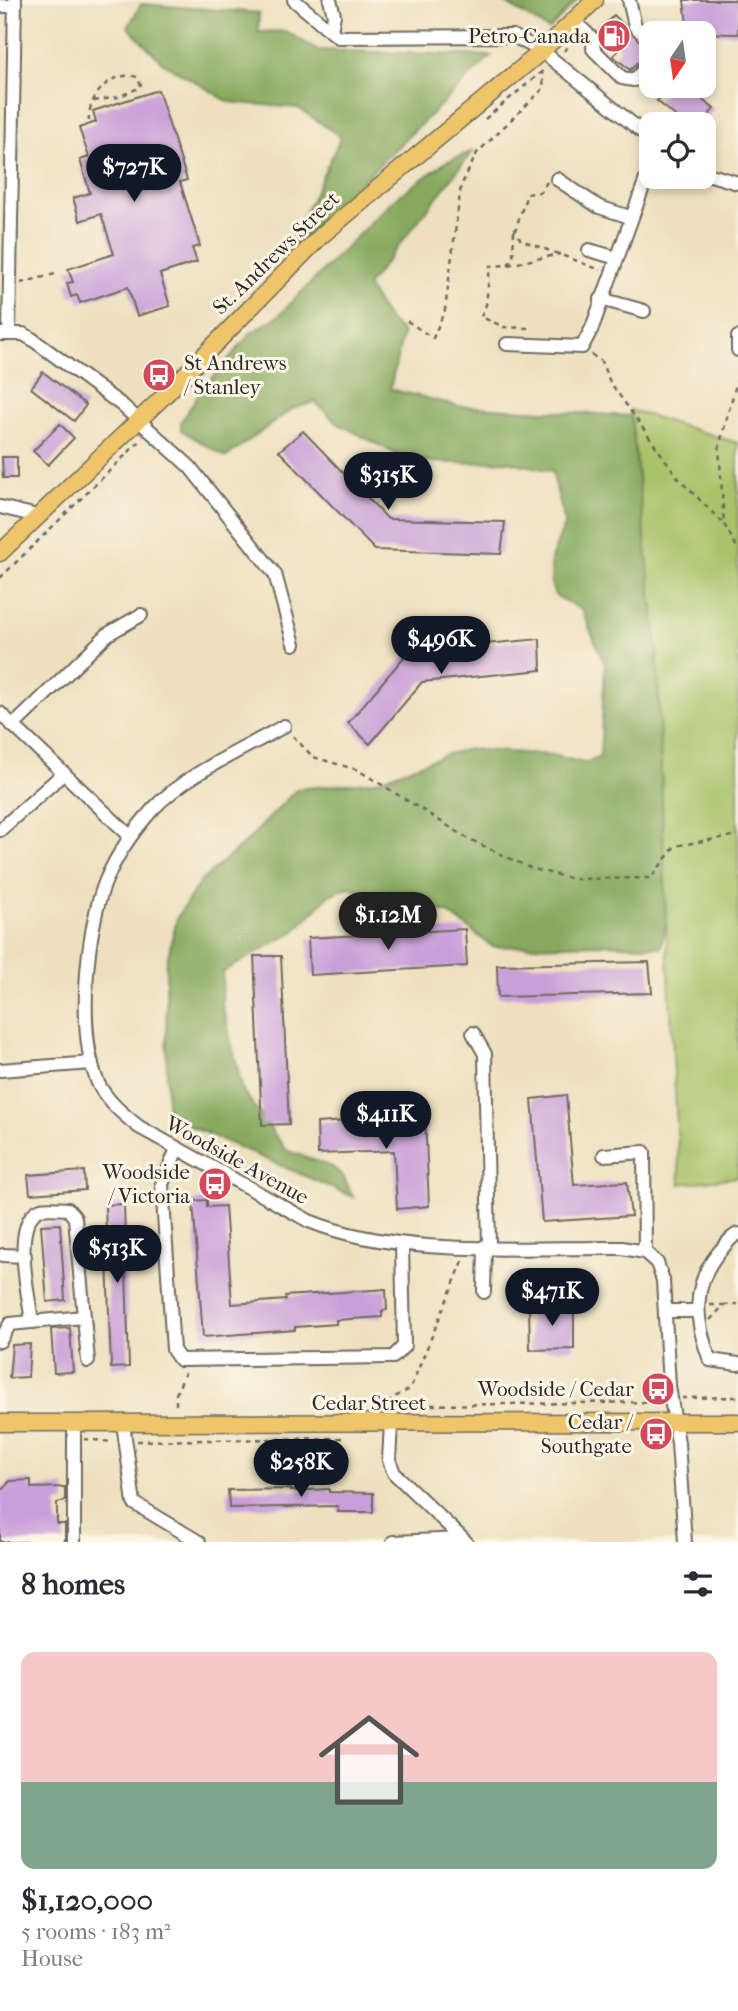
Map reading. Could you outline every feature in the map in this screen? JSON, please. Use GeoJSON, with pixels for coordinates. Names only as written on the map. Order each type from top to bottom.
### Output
{"type":"FeatureCollection","features":[{"type":"Feature","properties":{"kind":"main road","name":"St. Andrews Street"},"geometry":{"type":"LineString","coordinates":[[0,553],[37,516],[145,424],[322,235],[542,51],[595,0]]}},
{"type":"Feature","properties":{"kind":"main road","name":"Cedar Street"},"geometry":{"type":"LineString","coordinates":[[0,1423],[74,1430],[123,1423],[738,1422]]}},
{"type":"Feature","properties":{"kind":"street"},"geometry":{"type":"LineString","coordinates":[[294,0],[338,37],[513,36],[542,51],[639,129]]}},
{"type":"Feature","properties":{"kind":"street"},"geometry":{"type":"LineString","coordinates":[[330,0],[334,15],[331,31]]}},
{"type":"Feature","properties":{"kind":"street"},"geometry":{"type":"LineString","coordinates":[[629,0],[635,26],[639,30]]}},
{"type":"Feature","properties":{"kind":"street"},"geometry":{"type":"LineString","coordinates":[[0,6],[14,3],[5,174],[4,334],[23,334],[32,339],[145,424],[190,467],[275,574],[294,644]]}},
{"type":"Feature","properties":{"kind":"street"},"geometry":{"type":"LineString","coordinates":[[575,22],[594,40],[593,49],[622,78],[634,80],[639,75]]}},
{"type":"Feature","properties":{"kind":"street"},"geometry":{"type":"LineString","coordinates":[[716,177],[738,183]]}},
{"type":"Feature","properties":{"kind":"street"},"geometry":{"type":"LineString","coordinates":[[557,179],[598,207],[631,217]]}},
{"type":"Feature","properties":{"kind":"street"},"geometry":{"type":"LineString","coordinates":[[508,344],[582,347],[642,189]]}},
{"type":"Feature","properties":{"kind":"street"},"geometry":{"type":"LineString","coordinates":[[589,250],[617,258]]}},
{"type":"Feature","properties":{"kind":"street"},"geometry":{"type":"LineString","coordinates":[[601,299],[644,311]]}},
{"type":"Feature","properties":{"kind":"street"},"geometry":{"type":"LineString","coordinates":[[738,337],[738,350]]}},
{"type":"Feature","properties":{"kind":"street"},"geometry":{"type":"LineString","coordinates":[[0,507],[37,516]]}},
{"type":"Feature","properties":{"kind":"street"},"geometry":{"type":"LineString","coordinates":[[13,726],[107,634],[141,615]]}},
{"type":"Feature","properties":{"kind":"street"},"geometry":{"type":"LineString","coordinates":[[0,713],[130,836]]}},
{"type":"Feature","properties":{"kind":"street","name":"Woodside Avenue"},"geometry":{"type":"LineString","coordinates":[[284,726],[185,784],[155,807],[130,836],[106,881],[89,946],[86,1015],[92,1063],[100,1086],[115,1107],[139,1127],[309,1221],[335,1232],[402,1244],[622,1248],[645,1252]]}},
{"type":"Feature","properties":{"kind":"street"},"geometry":{"type":"LineString","coordinates":[[0,830],[64,773]]}},
{"type":"Feature","properties":{"kind":"street"},"geometry":{"type":"LineString","coordinates":[[473,1033],[485,1054],[487,1246],[484,1292]]}},
{"type":"Feature","properties":{"kind":"street"},"geometry":{"type":"LineString","coordinates":[[0,1070],[92,1063]]}},
{"type":"Feature","properties":{"kind":"street"},"geometry":{"type":"LineString","coordinates":[[177,1149],[162,1184],[173,1350],[180,1360],[393,1357],[404,1346],[402,1244]]}},
{"type":"Feature","properties":{"kind":"street"},"geometry":{"type":"LineString","coordinates":[[604,1155],[644,1152],[645,1252],[657,1263],[663,1280],[685,1542]]}},
{"type":"Feature","properties":{"kind":"street"},"geometry":{"type":"LineString","coordinates":[[32,1322],[22,1234],[28,1217],[42,1209],[68,1209],[75,1219],[88,1361]]}},
{"type":"Feature","properties":{"kind":"street"},"geometry":{"type":"LineString","coordinates":[[738,1234],[705,1269],[698,1311],[698,1329],[710,1360],[738,1364]]}},
{"type":"Feature","properties":{"kind":"street"},"geometry":{"type":"LineString","coordinates":[[3,1255],[24,1256]]}},
{"type":"Feature","properties":{"kind":"street"},"geometry":{"type":"LineString","coordinates":[[665,1311],[698,1311]]}},
{"type":"Feature","properties":{"kind":"street"},"geometry":{"type":"LineString","coordinates":[[0,1341],[10,1324],[84,1317]]}},
{"type":"Feature","properties":{"kind":"street"},"geometry":{"type":"LineString","coordinates":[[123,1423],[134,1503],[199,1542]]}},
{"type":"Feature","properties":{"kind":"street"},"geometry":{"type":"LineString","coordinates":[[391,1424],[389,1460],[394,1473],[464,1540]]}},
{"type":"Feature","properties":{"kind":"street"},"geometry":{"type":"LineString","coordinates":[[74,1430],[74,1542]]}},
{"type":"Feature","properties":{"kind":"street"},"geometry":{"type":"LineString","coordinates":[[393,1542],[464,1540]]}},
{"type":"Feature","properties":{"kind":"path"},"geometry":{"type":"LineString","coordinates":[[407,321],[433,338],[445,310],[461,187],[477,153],[544,88],[543,71],[480,123]]}},
{"type":"Feature","properties":{"kind":"path"},"geometry":{"type":"LineString","coordinates":[[89,121],[89,107],[107,83],[122,75],[137,77],[143,88],[118,97],[94,101]]}},
{"type":"Feature","properties":{"kind":"path"},"geometry":{"type":"LineString","coordinates":[[508,265],[513,257],[515,226],[527,194],[540,192],[552,176],[557,179]]}},
{"type":"Feature","properties":{"kind":"path"},"geometry":{"type":"LineString","coordinates":[[515,226],[521,240],[611,274]]}},
{"type":"Feature","properties":{"kind":"path"},"geometry":{"type":"LineString","coordinates":[[528,345],[527,327],[504,327],[481,317],[486,305],[490,266],[560,254]]}},
{"type":"Feature","properties":{"kind":"path"},"geometry":{"type":"LineString","coordinates":[[19,284],[55,274]]}},
{"type":"Feature","properties":{"kind":"path"},"geometry":{"type":"LineString","coordinates":[[582,347],[600,359],[610,382],[678,479],[724,524],[738,549]]}},
{"type":"Feature","properties":{"kind":"path"},"geometry":{"type":"LineString","coordinates":[[724,524],[719,447],[738,377]]}},
{"type":"Feature","properties":{"kind":"path"},"geometry":{"type":"LineString","coordinates":[[0,578],[145,424]]}},
{"type":"Feature","properties":{"kind":"path"},"geometry":{"type":"LineString","coordinates":[[284,726],[315,758],[358,770],[469,839],[530,868],[573,879],[651,878],[675,846],[738,835]]}},
{"type":"Feature","properties":{"kind":"path"},"geometry":{"type":"LineString","coordinates":[[391,1405],[391,1399],[410,1389],[463,1261]]}},
{"type":"Feature","properties":{"kind":"path"},"geometry":{"type":"LineString","coordinates":[[698,1329],[718,1315],[724,1305],[738,1304]]}},
{"type":"Feature","properties":{"kind":"path"},"geometry":{"type":"LineString","coordinates":[[176,1405],[176,1394],[186,1376],[180,1360]]}},
{"type":"Feature","properties":{"kind":"path"},"geometry":{"type":"LineString","coordinates":[[681,1398],[738,1397]]}},
{"type":"Feature","properties":{"kind":"path"},"geometry":{"type":"LineString","coordinates":[[351,1406],[658,1402]]}},
{"type":"Feature","properties":{"kind":"path"},"geometry":{"type":"LineString","coordinates":[[74,1430],[102,1442],[347,1438]]}},
{"type":"Feature","properties":{"kind":"green space"},"geometry":{"type":"Polygon","coordinates":[[[501,0],[577,0],[549,30],[501,0]]]}},
{"type":"Feature","properties":{"kind":"green space"},"geometry":{"type":"Polygon","coordinates":[[[141,4],[259,13],[258,32],[286,31],[317,50],[491,56],[285,256],[341,137],[298,108],[229,102],[162,62],[128,27],[141,4]]]}},
{"type":"Feature","properties":{"kind":"green space"},"geometry":{"type":"Polygon","coordinates":[[[473,151],[367,286],[387,318],[403,333],[390,389],[458,406],[631,416],[657,645],[666,924],[661,947],[602,944],[493,947],[450,914],[404,899],[369,895],[349,887],[329,895],[295,931],[223,972],[222,1004],[243,1091],[286,1150],[332,1167],[343,1176],[353,1197],[167,1116],[166,965],[177,918],[199,883],[248,840],[297,789],[376,781],[447,754],[469,749],[551,755],[585,763],[600,757],[605,665],[582,610],[555,595],[551,584],[551,559],[565,523],[552,471],[507,461],[409,461],[337,423],[315,402],[292,409],[226,457],[181,430],[181,422],[199,393],[251,333],[278,316],[393,200],[446,162],[473,151]]]}},
{"type":"Feature","properties":{"kind":"green space"},"geometry":{"type":"Polygon","coordinates":[[[630,410],[738,443],[738,1177],[680,1184],[666,924],[657,645],[630,410]]]}},
{"type":"Feature","properties":{"kind":"building"},"geometry":{"type":"Polygon","coordinates":[[[684,0],[738,0],[738,34],[716,34],[716,21],[687,21],[684,0]]]}},
{"type":"Feature","properties":{"kind":"building"},"geometry":{"type":"Polygon","coordinates":[[[614,15],[639,40],[639,61],[630,70],[613,56],[620,49],[600,29],[614,15]]]}},
{"type":"Feature","properties":{"kind":"building"},"geometry":{"type":"Polygon","coordinates":[[[158,90],[187,180],[180,182],[200,246],[192,248],[197,262],[160,274],[170,306],[137,316],[128,287],[80,303],[77,295],[71,297],[67,283],[73,282],[68,269],[114,254],[101,214],[80,221],[73,198],[90,193],[80,160],[89,157],[79,128],[96,122],[93,111],[158,90]]]}},
{"type":"Feature","properties":{"kind":"building"},"geometry":{"type":"Polygon","coordinates":[[[660,98],[700,98],[714,109],[711,112],[670,112],[657,101],[660,98]]]}},
{"type":"Feature","properties":{"kind":"building"},"geometry":{"type":"Polygon","coordinates":[[[43,372],[86,405],[74,421],[31,388],[43,372]]]}},
{"type":"Feature","properties":{"kind":"building"},"geometry":{"type":"Polygon","coordinates":[[[60,424],[74,438],[48,465],[33,451],[60,424]]]}},
{"type":"Feature","properties":{"kind":"building"},"geometry":{"type":"Polygon","coordinates":[[[303,431],[388,519],[505,522],[501,554],[375,550],[279,451],[303,431]]]}},
{"type":"Feature","properties":{"kind":"building"},"geometry":{"type":"Polygon","coordinates":[[[2,457],[17,457],[17,478],[3,478],[2,457]]]}},
{"type":"Feature","properties":{"kind":"building"},"geometry":{"type":"Polygon","coordinates":[[[540,639],[541,670],[422,682],[370,744],[348,723],[409,651],[540,639]]]}},
{"type":"Feature","properties":{"kind":"building"},"geometry":{"type":"Polygon","coordinates":[[[465,929],[467,966],[310,975],[308,938],[465,929]]]}},
{"type":"Feature","properties":{"kind":"building"},"geometry":{"type":"Polygon","coordinates":[[[254,956],[281,956],[289,1124],[262,1125],[254,956]]]}},
{"type":"Feature","properties":{"kind":"building"},"geometry":{"type":"Polygon","coordinates":[[[649,962],[652,993],[498,997],[497,965],[649,962]]]}},
{"type":"Feature","properties":{"kind":"building"},"geometry":{"type":"Polygon","coordinates":[[[566,1095],[574,1185],[627,1182],[631,1216],[542,1222],[532,1099],[566,1095]]]}},
{"type":"Feature","properties":{"kind":"building"},"geometry":{"type":"Polygon","coordinates":[[[425,1116],[429,1206],[397,1209],[394,1151],[318,1154],[317,1123],[425,1116]]]}},
{"type":"Feature","properties":{"kind":"building"},"geometry":{"type":"Polygon","coordinates":[[[84,1171],[85,1190],[30,1194],[28,1175],[84,1171]]]}},
{"type":"Feature","properties":{"kind":"building"},"geometry":{"type":"Polygon","coordinates":[[[207,1200],[207,1207],[225,1206],[232,1304],[286,1300],[285,1296],[386,1289],[387,1310],[382,1311],[382,1317],[336,1320],[336,1324],[203,1337],[193,1201],[207,1200]]]}},
{"type":"Feature","properties":{"kind":"building"},"geometry":{"type":"Polygon","coordinates":[[[124,1204],[129,1367],[111,1368],[105,1205],[124,1204]]]}},
{"type":"Feature","properties":{"kind":"building"},"geometry":{"type":"Polygon","coordinates":[[[60,1224],[65,1300],[47,1302],[41,1225],[60,1224]]]}},
{"type":"Feature","properties":{"kind":"building"},"geometry":{"type":"Polygon","coordinates":[[[574,1306],[574,1349],[530,1350],[529,1307],[574,1306]]]}},
{"type":"Feature","properties":{"kind":"building"},"geometry":{"type":"Polygon","coordinates":[[[70,1328],[73,1372],[54,1373],[51,1329],[70,1328]]]}},
{"type":"Feature","properties":{"kind":"building"},"geometry":{"type":"Polygon","coordinates":[[[30,1344],[28,1377],[9,1378],[12,1345],[30,1344]]]}},
{"type":"Feature","properties":{"kind":"building"},"geometry":{"type":"Polygon","coordinates":[[[31,1480],[31,1488],[65,1487],[65,1501],[57,1503],[57,1524],[65,1524],[65,1542],[0,1542],[0,1492],[10,1481],[31,1480]]]}},
{"type":"Feature","properties":{"kind":"building"},"geometry":{"type":"Polygon","coordinates":[[[291,1489],[373,1493],[373,1512],[338,1512],[338,1506],[229,1508],[228,1490],[291,1489]]]}},
{"type":"Feature","properties":{"kind":"place","name":"Petro-Canada"},"geometry":{"type":"Point","coordinates":[614,36]}},
{"type":"Feature","properties":{"kind":"place","name":"St Andrews / Stanley"},"geometry":{"type":"Point","coordinates":[159,375]}},
{"type":"Feature","properties":{"kind":"place","name":"Woodside / Victoria"},"geometry":{"type":"Point","coordinates":[215,1184]}},
{"type":"Feature","properties":{"kind":"place","name":"Woodside / Cedar"},"geometry":{"type":"Point","coordinates":[658,1389]}},
{"type":"Feature","properties":{"kind":"place","name":"Cedar / Southgate"},"geometry":{"type":"Point","coordinates":[656,1434]}}]}
